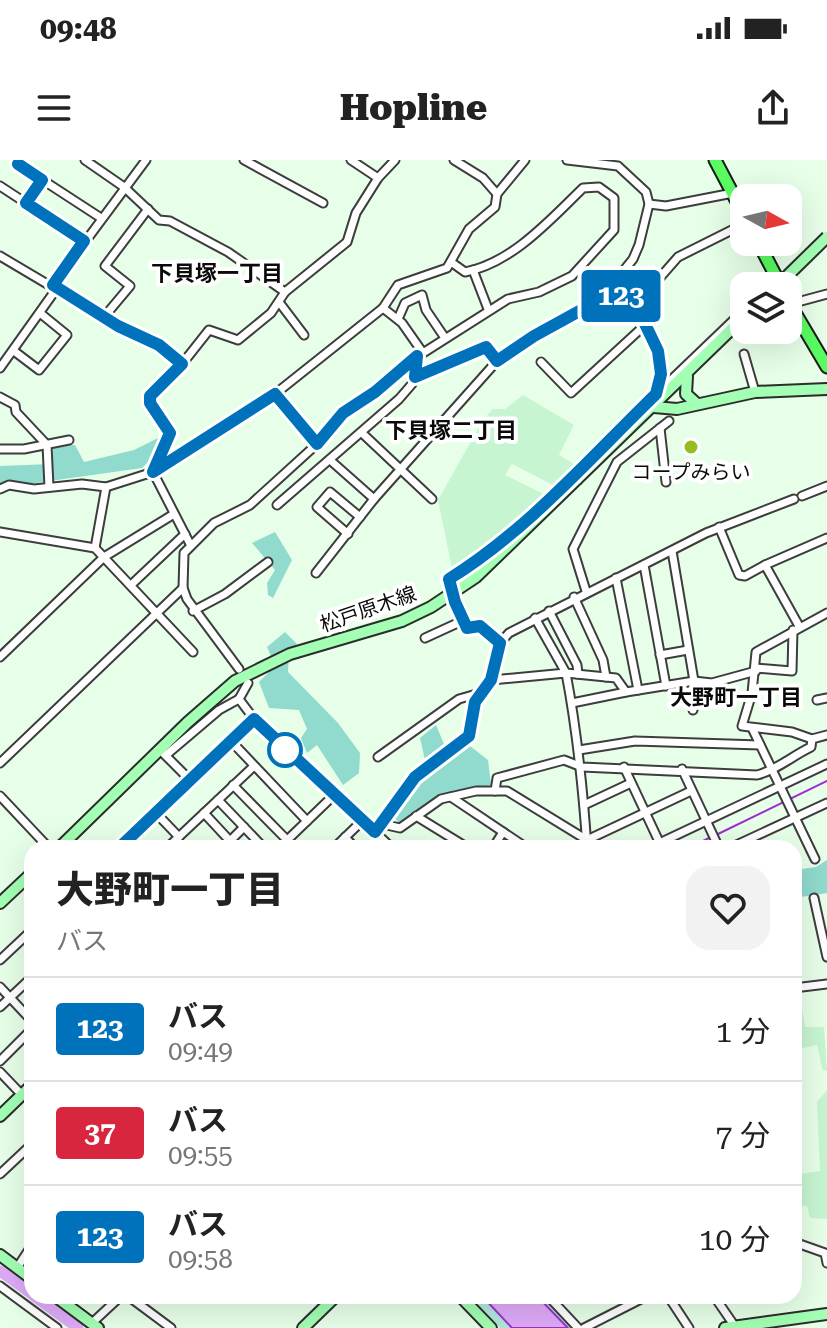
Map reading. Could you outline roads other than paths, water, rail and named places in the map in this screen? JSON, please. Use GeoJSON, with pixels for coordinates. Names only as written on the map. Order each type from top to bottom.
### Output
{"type":"FeatureCollection","features":[{"type":"Feature","properties":{"kind":"main road"},"geometry":{"type":"LineString","coordinates":[[715,160],[730,188]]}},
{"type":"Feature","properties":{"kind":"main road"},"geometry":{"type":"LineString","coordinates":[[793,272],[827,237]]}},
{"type":"Feature","properties":{"kind":"main road"},"geometry":{"type":"LineString","coordinates":[[802,324],[827,367]]}},
{"type":"Feature","properties":{"kind":"main road","name":"松戸原木線"},"geometry":{"type":"LineString","coordinates":[[68,840],[163,752],[219,693],[259,667],[290,654],[402,621],[476,577],[730,331]]}},
{"type":"Feature","properties":{"kind":"main road"},"geometry":{"type":"LineString","coordinates":[[692,368],[684,389],[697,404]]}},
{"type":"Feature","properties":{"kind":"main road"},"geometry":{"type":"LineString","coordinates":[[654,407],[677,409],[755,392],[827,389]]}},
{"type":"Feature","properties":{"kind":"main road"},"geometry":{"type":"LineString","coordinates":[[0,903],[24,880]]}},
{"type":"Feature","properties":{"kind":"main road"},"geometry":{"type":"LineString","coordinates":[[0,1116],[22,1095]]}},
{"type":"Feature","properties":{"kind":"main road"},"geometry":{"type":"LineString","coordinates":[[0,1255],[24,1273]]}},
{"type":"Feature","properties":{"kind":"main road"},"geometry":{"type":"LineString","coordinates":[[66,1304],[95,1326]]}},
{"type":"Feature","properties":{"kind":"main road"},"geometry":{"type":"LineString","coordinates":[[303,1328],[328,1304]]}},
{"type":"Feature","properties":{"kind":"main road"},"geometry":{"type":"LineString","coordinates":[[468,1304],[491,1328]]}},
{"type":"Feature","properties":{"kind":"main road"},"geometry":{"type":"LineString","coordinates":[[732,1327],[781,1324],[827,1314]]}},
{"type":"Feature","properties":{"kind":"street"},"geometry":{"type":"LineString","coordinates":[[85,160],[124,187],[159,220],[170,221],[228,252],[285,292]]}},
{"type":"Feature","properties":{"kind":"street"},"geometry":{"type":"LineString","coordinates":[[0,368],[40,313],[84,241],[146,160]]}},
{"type":"Feature","properties":{"kind":"street"},"geometry":{"type":"LineString","coordinates":[[244,160],[323,203]]}},
{"type":"Feature","properties":{"kind":"street"},"geometry":{"type":"LineString","coordinates":[[351,160],[366,164],[378,178]]}},
{"type":"Feature","properties":{"kind":"street"},"geometry":{"type":"LineString","coordinates":[[153,472],[170,433],[150,403],[150,396],[182,364],[209,330],[238,340],[271,313],[285,292],[347,242],[356,213],[378,178],[395,160]]}},
{"type":"Feature","properties":{"kind":"street"},"geometry":{"type":"LineString","coordinates":[[454,160],[483,178],[497,194]]}},
{"type":"Feature","properties":{"kind":"street"},"geometry":{"type":"LineString","coordinates":[[0,489],[9,485],[21,488],[82,484],[106,487],[153,472],[275,394],[383,308],[398,285],[441,271],[451,262],[469,229],[495,207],[497,194],[525,160]]}},
{"type":"Feature","properties":{"kind":"street"},"geometry":{"type":"LineString","coordinates":[[567,160],[623,168],[646,192],[649,204],[633,259],[613,284],[614,292]]}},
{"type":"Feature","properties":{"kind":"street"},"geometry":{"type":"LineString","coordinates":[[18,164],[101,218]]}},
{"type":"Feature","properties":{"kind":"street"},"geometry":{"type":"LineString","coordinates":[[26,203],[42,180]]}},
{"type":"Feature","properties":{"kind":"street"},"geometry":{"type":"LineString","coordinates":[[0,186],[84,241]]}},
{"type":"Feature","properties":{"kind":"street"},"geometry":{"type":"LineString","coordinates":[[239,669],[193,611],[183,588],[182,558],[190,544],[214,523],[250,505],[317,444],[343,413],[375,392],[420,354],[488,309],[572,276],[614,230],[614,198],[599,187],[583,188],[535,237],[491,265],[465,272],[451,262]]}},
{"type":"Feature","properties":{"kind":"street"},"geometry":{"type":"LineString","coordinates":[[649,204],[666,206],[730,194]]}},
{"type":"Feature","properties":{"kind":"street"},"geometry":{"type":"LineString","coordinates":[[104,317],[130,286],[105,266],[148,209]]}},
{"type":"Feature","properties":{"kind":"street"},"geometry":{"type":"LineString","coordinates":[[636,305],[678,257],[730,231]]}},
{"type":"Feature","properties":{"kind":"street"},"geometry":{"type":"LineString","coordinates":[[0,256],[104,317],[159,345],[182,364]]}},
{"type":"Feature","properties":{"kind":"street"},"geometry":{"type":"LineString","coordinates":[[473,270],[488,309]]}},
{"type":"Feature","properties":{"kind":"street"},"geometry":{"type":"LineString","coordinates":[[614,292],[636,305],[645,325],[661,367],[656,394]]}},
{"type":"Feature","properties":{"kind":"street"},"geometry":{"type":"LineString","coordinates":[[316,573],[374,499],[497,361],[534,336],[614,292]]}},
{"type":"Feature","properties":{"kind":"street"},"geometry":{"type":"LineString","coordinates":[[802,299],[827,294]]}},
{"type":"Feature","properties":{"kind":"street"},"geometry":{"type":"LineString","coordinates":[[398,319],[405,303],[422,295],[426,310],[445,338]]}},
{"type":"Feature","properties":{"kind":"street"},"geometry":{"type":"LineString","coordinates":[[279,302],[304,335]]}},
{"type":"Feature","properties":{"kind":"street"},"geometry":{"type":"LineString","coordinates":[[277,505],[399,399],[415,377],[420,354],[398,319],[383,308]]}},
{"type":"Feature","properties":{"kind":"street"},"geometry":{"type":"LineString","coordinates":[[14,351],[39,370],[67,335],[40,313]]}},
{"type":"Feature","properties":{"kind":"street"},"geometry":{"type":"LineString","coordinates":[[500,643],[480,626],[467,628],[449,579],[494,550],[576,477],[730,323]]}},
{"type":"Feature","properties":{"kind":"street"},"geometry":{"type":"LineString","coordinates":[[541,362],[571,393],[645,325]]}},
{"type":"Feature","properties":{"kind":"street"},"geometry":{"type":"LineString","coordinates":[[415,377],[486,347],[497,361]]}},
{"type":"Feature","properties":{"kind":"street"},"geometry":{"type":"LineString","coordinates":[[744,354],[755,392]]}},
{"type":"Feature","properties":{"kind":"street"},"geometry":{"type":"LineString","coordinates":[[275,394],[317,444]]}},
{"type":"Feature","properties":{"kind":"street"},"geometry":{"type":"LineString","coordinates":[[0,397],[15,405],[16,412],[46,444],[49,487]]}},
{"type":"Feature","properties":{"kind":"street"},"geometry":{"type":"LineString","coordinates":[[586,591],[573,549],[617,462],[669,421]]}},
{"type":"Feature","properties":{"kind":"street"},"geometry":{"type":"LineString","coordinates":[[660,428],[666,482]]}},
{"type":"Feature","properties":{"kind":"street"},"geometry":{"type":"LineString","coordinates":[[362,433],[432,499]]}},
{"type":"Feature","properties":{"kind":"street"},"geometry":{"type":"LineString","coordinates":[[0,449],[69,440]]}},
{"type":"Feature","properties":{"kind":"street"},"geometry":{"type":"LineString","coordinates":[[330,460],[374,499]]}},
{"type":"Feature","properties":{"kind":"street"},"geometry":{"type":"LineString","coordinates":[[153,472],[190,544]]}},
{"type":"Feature","properties":{"kind":"street"},"geometry":{"type":"LineString","coordinates":[[375,832],[415,777],[469,736],[480,693],[491,680],[500,643],[509,633],[574,597],[719,527],[827,486]]}},
{"type":"Feature","properties":{"kind":"street"},"geometry":{"type":"LineString","coordinates":[[95,548],[106,487]]}},
{"type":"Feature","properties":{"kind":"street"},"geometry":{"type":"LineString","coordinates":[[348,534],[317,507],[330,492],[360,517]]}},
{"type":"Feature","properties":{"kind":"street"},"geometry":{"type":"LineString","coordinates":[[0,657],[104,557],[174,514]]}},
{"type":"Feature","properties":{"kind":"street"},"geometry":{"type":"LineString","coordinates":[[719,527],[739,575],[745,576],[827,538]]}},
{"type":"Feature","properties":{"kind":"street"},"geometry":{"type":"LineString","coordinates":[[0,532],[95,548],[193,652]]}},
{"type":"Feature","properties":{"kind":"street"},"geometry":{"type":"LineString","coordinates":[[131,585],[185,534]]}},
{"type":"Feature","properties":{"kind":"street"},"geometry":{"type":"LineString","coordinates":[[672,551],[696,681],[693,710]]}},
{"type":"Feature","properties":{"kind":"street"},"geometry":{"type":"LineString","coordinates":[[193,611],[225,594],[268,562]]}},
{"type":"Feature","properties":{"kind":"street"},"geometry":{"type":"LineString","coordinates":[[644,565],[666,686]]}},
{"type":"Feature","properties":{"kind":"street"},"geometry":{"type":"LineString","coordinates":[[572,703],[696,681],[712,683],[756,669],[792,671],[796,628],[765,565]]}},
{"type":"Feature","properties":{"kind":"street"},"geometry":{"type":"LineString","coordinates":[[616,578],[638,690]]}},
{"type":"Feature","properties":{"kind":"street"},"geometry":{"type":"LineString","coordinates":[[0,763],[183,588]]}},
{"type":"Feature","properties":{"kind":"street"},"geometry":{"type":"LineString","coordinates":[[574,597],[603,660],[606,677]]}},
{"type":"Feature","properties":{"kind":"street"},"geometry":{"type":"LineString","coordinates":[[549,611],[577,665],[578,674]]}},
{"type":"Feature","properties":{"kind":"street"},"geometry":{"type":"LineString","coordinates":[[827,613],[756,652],[756,669],[742,726],[753,730],[792,732],[812,739],[827,735]]}},
{"type":"Feature","properties":{"kind":"street"},"geometry":{"type":"LineString","coordinates":[[535,618],[566,673],[572,703],[572,728],[582,767],[587,840]]}},
{"type":"Feature","properties":{"kind":"street"},"geometry":{"type":"LineString","coordinates":[[425,638],[462,621]]}},
{"type":"Feature","properties":{"kind":"street"},"geometry":{"type":"LineString","coordinates":[[660,655],[688,650]]}},
{"type":"Feature","properties":{"kind":"street"},"geometry":{"type":"LineString","coordinates":[[491,680],[578,674],[616,678],[626,692]]}},
{"type":"Feature","properties":{"kind":"street"},"geometry":{"type":"LineString","coordinates":[[190,780],[163,752],[219,710],[239,699],[248,683]]}},
{"type":"Feature","properties":{"kind":"street"},"geometry":{"type":"LineString","coordinates":[[378,757],[459,699],[480,693]]}},
{"type":"Feature","properties":{"kind":"street"},"geometry":{"type":"LineString","coordinates":[[817,700],[827,698]]}},
{"type":"Feature","properties":{"kind":"street"},"geometry":{"type":"LineString","coordinates":[[239,699],[254,719],[384,840]]}},
{"type":"Feature","properties":{"kind":"street"},"geometry":{"type":"LineString","coordinates":[[127,840],[254,719]]}},
{"type":"Feature","properties":{"kind":"street"},"geometry":{"type":"LineString","coordinates":[[753,730],[815,859]]}},
{"type":"Feature","properties":{"kind":"street"},"geometry":{"type":"LineString","coordinates":[[495,791],[497,778],[564,760],[582,767],[682,769],[739,776],[773,771],[786,759],[811,747],[812,739]]}},
{"type":"Feature","properties":{"kind":"street"},"geometry":{"type":"LineString","coordinates":[[231,741],[307,821]]}},
{"type":"Feature","properties":{"kind":"street"},"geometry":{"type":"LineString","coordinates":[[579,750],[635,741],[760,745]]}},
{"type":"Feature","properties":{"kind":"street"},"geometry":{"type":"LineString","coordinates":[[670,840],[827,764]]}},
{"type":"Feature","properties":{"kind":"street"},"geometry":{"type":"LineString","coordinates":[[176,840],[254,766]]}},
{"type":"Feature","properties":{"kind":"street"},"geometry":{"type":"LineString","coordinates":[[624,767],[659,840]]}},
{"type":"Feature","properties":{"kind":"street"},"geometry":{"type":"LineString","coordinates":[[682,769],[715,840]]}},
{"type":"Feature","properties":{"kind":"street"},"geometry":{"type":"LineString","coordinates":[[584,805],[631,783]]}},
{"type":"Feature","properties":{"kind":"street"},"geometry":{"type":"LineString","coordinates":[[233,785],[287,840],[333,796]]}},
{"type":"Feature","properties":{"kind":"street"},"geometry":{"type":"LineString","coordinates":[[382,824],[400,828],[441,799],[476,791],[513,792],[581,840]]}},
{"type":"Feature","properties":{"kind":"street"},"geometry":{"type":"LineString","coordinates":[[594,840],[691,791]]}},
{"type":"Feature","properties":{"kind":"street"},"geometry":{"type":"LineString","coordinates":[[0,796],[41,840]]}},
{"type":"Feature","properties":{"kind":"street"},"geometry":{"type":"LineString","coordinates":[[451,797],[515,840]]}},
{"type":"Feature","properties":{"kind":"street"},"geometry":{"type":"LineString","coordinates":[[218,800],[256,840]]}},
{"type":"Feature","properties":{"kind":"street"},"geometry":{"type":"LineString","coordinates":[[747,840],[827,803]]}},
{"type":"Feature","properties":{"kind":"street"},"geometry":{"type":"LineString","coordinates":[[156,813],[179,837]]}},
{"type":"Feature","properties":{"kind":"street"},"geometry":{"type":"LineString","coordinates":[[204,813],[229,840]]}},
{"type":"Feature","properties":{"kind":"street"},"geometry":{"type":"LineString","coordinates":[[416,816],[455,840]]}},
{"type":"Feature","properties":{"kind":"street"},"geometry":{"type":"LineString","coordinates":[[342,840],[362,821]]}},
{"type":"Feature","properties":{"kind":"street"},"geometry":{"type":"LineString","coordinates":[[231,840],[244,827]]}},
{"type":"Feature","properties":{"kind":"street"},"geometry":{"type":"LineString","coordinates":[[498,840],[503,832]]}},
{"type":"Feature","properties":{"kind":"street"},"geometry":{"type":"LineString","coordinates":[[345,837],[348,840]]}},
{"type":"Feature","properties":{"kind":"street"},"geometry":{"type":"LineString","coordinates":[[814,898],[827,957]]}},
{"type":"Feature","properties":{"kind":"street"},"geometry":{"type":"LineString","coordinates":[[0,960],[24,938]]}},
{"type":"Feature","properties":{"kind":"street"},"geometry":{"type":"LineString","coordinates":[[802,987],[827,984]]}},
{"type":"Feature","properties":{"kind":"street"},"geometry":{"type":"LineString","coordinates":[[0,1007],[24,985]]}},
{"type":"Feature","properties":{"kind":"street"},"geometry":{"type":"LineString","coordinates":[[0,987],[24,1013]]}},
{"type":"Feature","properties":{"kind":"street"},"geometry":{"type":"LineString","coordinates":[[0,1061],[24,1037]]}},
{"type":"Feature","properties":{"kind":"street"},"geometry":{"type":"LineString","coordinates":[[0,1072],[22,1095]]}},
{"type":"Feature","properties":{"kind":"street"},"geometry":{"type":"LineString","coordinates":[[0,1174],[24,1152]]}},
{"type":"Feature","properties":{"kind":"street"},"geometry":{"type":"LineString","coordinates":[[802,1245],[826,1253],[827,1263]]}},
{"type":"Feature","properties":{"kind":"street"},"geometry":{"type":"LineString","coordinates":[[17,1268],[24,1257]]}},
{"type":"Feature","properties":{"kind":"street"},"geometry":{"type":"LineString","coordinates":[[0,1286],[24,1304]]}},
{"type":"Feature","properties":{"kind":"street"},"geometry":{"type":"LineString","coordinates":[[24,1304],[57,1328]]}},
{"type":"Feature","properties":{"kind":"street"},"geometry":{"type":"LineString","coordinates":[[95,1326],[114,1304]]}},
{"type":"Feature","properties":{"kind":"street"},"geometry":{"type":"LineString","coordinates":[[139,1304],[171,1328]]}},
{"type":"Feature","properties":{"kind":"street"},"geometry":{"type":"LineString","coordinates":[[555,1304],[581,1328],[631,1304]]}},
{"type":"Feature","properties":{"kind":"street"},"geometry":{"type":"LineString","coordinates":[[673,1304],[689,1328]]}},
{"type":"Feature","properties":{"kind":"street"},"geometry":{"type":"LineString","coordinates":[[719,1304],[732,1327]]}},
{"type":"Feature","properties":{"kind":"waterway"},"geometry":{"type":"LineString","coordinates":[[716,835],[827,781]]}},
{"type":"Feature","properties":{"kind":"waterway"},"geometry":{"type":"LineString","coordinates":[[705,840],[711,837]]}},
{"type":"Feature","properties":{"kind":"waterway"},"geometry":{"type":"LineString","coordinates":[[0,1271],[24,1288]]}},
{"type":"Feature","properties":{"kind":"waterway"},"geometry":{"type":"LineString","coordinates":[[45,1304],[78,1328]]}},
{"type":"Feature","properties":{"kind":"place","name":"コープみらい"},"geometry":{"type":"Point","coordinates":[691,447]}},
{"type":"Feature","properties":{"kind":"district","name":"下貝塚一丁目"},"geometry":{"type":"Point","coordinates":[217,273]}},
{"type":"Feature","properties":{"kind":"district","name":"下貝塚二丁目"},"geometry":{"type":"Point","coordinates":[451,430]}},
{"type":"Feature","properties":{"kind":"district","name":"大野町一丁目"},"geometry":{"type":"Point","coordinates":[736,697]}}]}
